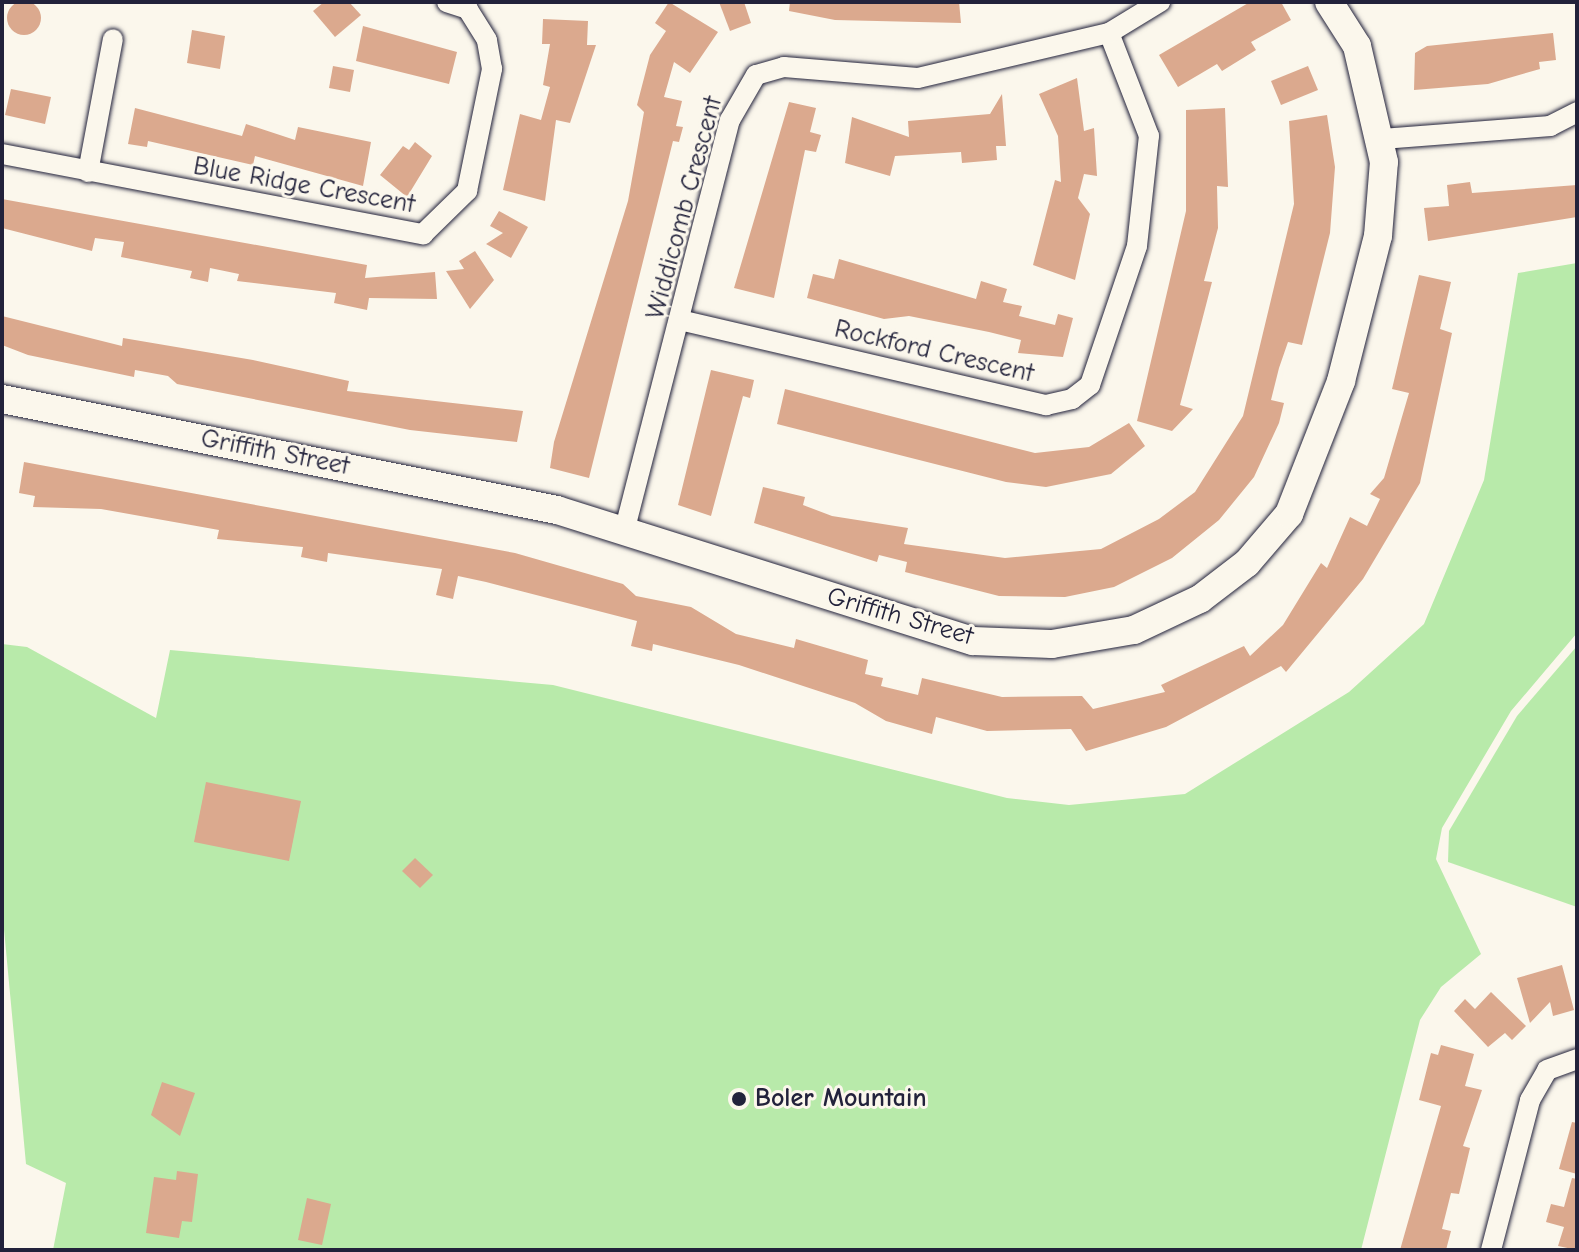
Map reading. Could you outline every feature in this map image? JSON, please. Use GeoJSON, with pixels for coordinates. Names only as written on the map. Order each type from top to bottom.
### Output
{"type":"FeatureCollection","features":[{"type":"Feature","properties":{"kind":"street","name":"Blue Ridge Crescent"},"geometry":{"type":"LineString","coordinates":[[2,154],[423,234],[467,191],[492,69],[487,40],[468,9],[447,2]]}},
{"type":"Feature","properties":{"kind":"street","name":"Widdicomb Crescent"},"geometry":{"type":"LineString","coordinates":[[624,532],[684,321],[730,120],[756,75],[784,67],[918,78],[1109,33],[1160,2]]}},
{"type":"Feature","properties":{"kind":"street","name":"Griffith Street"},"geometry":{"type":"LineString","coordinates":[[2,399],[557,510],[973,641],[1052,644],[1134,630],[1200,599],[1247,563],[1289,514],[1316,458],[1378,236],[1382,139],[1357,46],[1329,2]]}},
{"type":"Feature","properties":{"kind":"street","name":"Rockford Crescent"},"geometry":{"type":"LineString","coordinates":[[684,321],[1046,405],[1072,399],[1090,385],[1137,246],[1149,136],[1109,33]]}},
{"type":"Feature","properties":{"kind":"street"},"geometry":{"type":"LineString","coordinates":[[88,172],[113,39]]}},
{"type":"Feature","properties":{"kind":"street"},"geometry":{"type":"LineString","coordinates":[[1382,139],[1550,126],[1577,112]]}},
{"type":"Feature","properties":{"kind":"street"},"geometry":{"type":"LineString","coordinates":[[1491,1250],[1530,1100],[1547,1070],[1577,1059]]}},
{"type":"Feature","properties":{"kind":"green space","name":"Boler Mountain"},"geometry":{"type":"Polygon","coordinates":[[[1577,263],[1577,633],[1511,711],[1442,828],[1436,859],[1481,954],[1441,987],[1420,1020],[1361,1250],[53,1250],[66,1183],[26,1164],[2,908],[2,644],[27,647],[156,718],[170,650],[553,685],[1007,798],[1069,805],[1185,794],[1349,692],[1424,624],[1484,480],[1518,273],[1577,263]]]}},
{"type":"Feature","properties":{"kind":"green space"},"geometry":{"type":"Polygon","coordinates":[[[1577,646],[1577,907],[1448,862],[1449,831],[1517,716],[1577,646]]]}},
{"type":"Feature","properties":{"kind":"building"},"geometry":{"type":"Polygon","coordinates":[[[24,1],[36,6],[41,18],[36,30],[24,35],[12,30],[7,18],[12,6],[24,1]]]}},
{"type":"Feature","properties":{"kind":"building"},"geometry":{"type":"Polygon","coordinates":[[[324,2],[349,2],[361,15],[335,37],[313,11],[324,2]]]}},
{"type":"Feature","properties":{"kind":"building"},"geometry":{"type":"Polygon","coordinates":[[[669,2],[718,32],[690,73],[674,62],[664,97],[682,101],[676,126],[683,127],[679,142],[673,141],[589,478],[550,468],[554,442],[628,201],[644,112],[637,105],[650,55],[666,31],[655,23],[669,2]]]}},
{"type":"Feature","properties":{"kind":"building"},"geometry":{"type":"Polygon","coordinates":[[[719,2],[744,2],[751,23],[730,31],[719,2]]]}},
{"type":"Feature","properties":{"kind":"building"},"geometry":{"type":"Polygon","coordinates":[[[790,2],[959,2],[961,23],[835,20],[789,11],[790,2]]]}},
{"type":"Feature","properties":{"kind":"building"},"geometry":{"type":"Polygon","coordinates":[[[1250,2],[1281,2],[1291,20],[1251,42],[1256,50],[1222,71],[1217,64],[1178,87],[1159,55],[1250,2]]]}},
{"type":"Feature","properties":{"kind":"building"},"geometry":{"type":"Polygon","coordinates":[[[543,19],[588,21],[587,45],[596,45],[570,123],[556,120],[545,201],[503,190],[520,114],[541,120],[550,87],[543,85],[550,44],[542,44],[543,19]]]}},
{"type":"Feature","properties":{"kind":"building"},"geometry":{"type":"Polygon","coordinates":[[[363,26],[457,52],[449,84],[356,61],[363,26]]]}},
{"type":"Feature","properties":{"kind":"building"},"geometry":{"type":"Polygon","coordinates":[[[192,30],[225,36],[220,69],[187,63],[192,30]]]}},
{"type":"Feature","properties":{"kind":"building"},"geometry":{"type":"Polygon","coordinates":[[[1553,33],[1556,60],[1539,62],[1540,69],[1488,84],[1414,90],[1415,53],[1427,46],[1553,33]]]}},
{"type":"Feature","properties":{"kind":"building"},"geometry":{"type":"Polygon","coordinates":[[[333,66],[354,70],[350,92],[329,88],[333,66]]]}},
{"type":"Feature","properties":{"kind":"building"},"geometry":{"type":"Polygon","coordinates":[[[1308,66],[1318,90],[1281,105],[1271,81],[1308,66]]]}},
{"type":"Feature","properties":{"kind":"building"},"geometry":{"type":"Polygon","coordinates":[[[1077,78],[1084,131],[1094,128],[1097,176],[1084,174],[1078,198],[1090,214],[1075,280],[1033,265],[1055,180],[1061,182],[1058,136],[1039,94],[1077,78]]]}},
{"type":"Feature","properties":{"kind":"building"},"geometry":{"type":"Polygon","coordinates":[[[11,89],[51,97],[45,124],[5,115],[11,89]]]}},
{"type":"Feature","properties":{"kind":"building"},"geometry":{"type":"Polygon","coordinates":[[[1002,94],[1006,146],[996,146],[997,160],[962,163],[961,152],[895,156],[890,176],[845,163],[852,117],[909,137],[908,121],[990,114],[1002,94]]]}},
{"type":"Feature","properties":{"kind":"building"},"geometry":{"type":"Polygon","coordinates":[[[789,102],[816,108],[810,132],[821,135],[816,152],[805,150],[774,298],[734,288],[789,102]]]}},
{"type":"Feature","properties":{"kind":"building"},"geometry":{"type":"Polygon","coordinates":[[[135,108],[242,136],[246,124],[295,140],[298,127],[371,142],[363,186],[255,156],[253,165],[148,141],[147,147],[128,144],[135,108]]]}},
{"type":"Feature","properties":{"kind":"building"},"geometry":{"type":"Polygon","coordinates":[[[1225,108],[1228,187],[1217,186],[1218,228],[1204,281],[1212,282],[1180,405],[1193,409],[1172,431],[1137,421],[1186,211],[1186,110],[1225,108]]]}},
{"type":"Feature","properties":{"kind":"building"},"geometry":{"type":"Polygon","coordinates":[[[1327,115],[1335,167],[1330,233],[1302,345],[1288,342],[1279,368],[1271,400],[1284,403],[1279,423],[1254,477],[1219,520],[1172,558],[1114,587],[1065,597],[999,596],[905,572],[907,562],[879,555],[877,562],[754,523],[763,487],[805,497],[803,505],[832,516],[908,528],[904,544],[1005,558],[1101,549],[1159,519],[1195,492],[1243,416],[1294,204],[1289,121],[1327,115]]]}},
{"type":"Feature","properties":{"kind":"building"},"geometry":{"type":"Polygon","coordinates":[[[415,142],[432,156],[407,197],[380,175],[403,146],[409,150],[415,142]]]}},
{"type":"Feature","properties":{"kind":"building"},"geometry":{"type":"Polygon","coordinates":[[[1470,182],[1472,193],[1577,185],[1577,217],[1428,241],[1424,208],[1449,206],[1447,185],[1470,182]]]}},
{"type":"Feature","properties":{"kind":"building"},"geometry":{"type":"Polygon","coordinates":[[[2,199],[367,265],[365,278],[435,272],[437,299],[369,298],[367,310],[334,303],[336,293],[237,281],[239,274],[210,268],[208,282],[190,278],[192,271],[121,257],[124,242],[95,238],[92,251],[2,228],[2,199]]]}},
{"type":"Feature","properties":{"kind":"building"},"geometry":{"type":"Polygon","coordinates":[[[499,211],[528,227],[511,258],[486,244],[503,233],[490,226],[499,211]]]}},
{"type":"Feature","properties":{"kind":"building"},"geometry":{"type":"Polygon","coordinates":[[[475,251],[494,280],[470,309],[446,271],[464,269],[459,261],[475,251]]]}},
{"type":"Feature","properties":{"kind":"building"},"geometry":{"type":"Polygon","coordinates":[[[839,259],[976,299],[981,281],[1007,289],[1003,302],[1022,306],[1019,316],[1055,325],[1058,314],[1073,318],[1063,357],[1018,353],[1021,340],[989,332],[909,316],[884,319],[807,298],[813,274],[834,279],[839,259]]]}},
{"type":"Feature","properties":{"kind":"building"},"geometry":{"type":"Polygon","coordinates":[[[1419,275],[1451,282],[1440,329],[1452,333],[1420,483],[1363,579],[1286,672],[1281,666],[1166,727],[1086,751],[1071,729],[987,731],[936,717],[932,734],[886,721],[855,703],[739,665],[653,644],[652,651],[631,646],[637,621],[486,582],[458,576],[453,599],[436,595],[442,569],[328,553],[327,562],[301,557],[303,547],[217,539],[219,530],[101,509],[33,507],[35,496],[19,493],[24,462],[515,553],[623,584],[636,596],[691,607],[736,634],[794,648],[796,639],[868,660],[865,674],[883,678],[881,686],[918,695],[922,678],[1002,697],[1082,696],[1093,709],[1165,692],[1161,685],[1244,646],[1250,656],[1283,625],[1321,563],[1327,568],[1350,517],[1367,526],[1380,499],[1370,494],[1384,478],[1409,393],[1392,389],[1419,275]]]}},
{"type":"Feature","properties":{"kind":"building"},"geometry":{"type":"Polygon","coordinates":[[[2,316],[122,346],[123,338],[253,360],[349,381],[347,391],[523,411],[517,442],[410,430],[177,384],[168,376],[135,370],[134,377],[28,355],[2,345],[2,316]]]}},
{"type":"Feature","properties":{"kind":"building"},"geometry":{"type":"Polygon","coordinates":[[[711,370],[754,380],[750,398],[743,396],[711,516],[678,505],[711,370]]]}},
{"type":"Feature","properties":{"kind":"building"},"geometry":{"type":"Polygon","coordinates":[[[785,389],[1035,453],[1089,447],[1129,423],[1145,446],[1111,474],[1046,487],[1006,482],[777,424],[785,389]]]}},
{"type":"Feature","properties":{"kind":"building"},"geometry":{"type":"Polygon","coordinates":[[[206,782],[301,801],[289,861],[194,842],[206,782]]]}},
{"type":"Feature","properties":{"kind":"building"},"geometry":{"type":"Polygon","coordinates":[[[415,858],[433,875],[420,888],[402,871],[415,858]]]}},
{"type":"Feature","properties":{"kind":"building"},"geometry":{"type":"Polygon","coordinates":[[[1562,965],[1574,1010],[1553,1016],[1550,1002],[1530,1023],[1517,978],[1562,965]]]}},
{"type":"Feature","properties":{"kind":"building"},"geometry":{"type":"Polygon","coordinates":[[[1491,992],[1526,1026],[1512,1040],[1505,1033],[1488,1047],[1454,1011],[1465,999],[1475,1009],[1491,992]]]}},
{"type":"Feature","properties":{"kind":"building"},"geometry":{"type":"Polygon","coordinates":[[[1441,1045],[1474,1054],[1465,1086],[1482,1090],[1463,1146],[1470,1148],[1459,1194],[1451,1193],[1442,1229],[1451,1231],[1446,1250],[1400,1250],[1441,1106],[1419,1100],[1431,1053],[1438,1055],[1441,1045]]]}},
{"type":"Feature","properties":{"kind":"building"},"geometry":{"type":"Polygon","coordinates":[[[162,1082],[195,1093],[180,1136],[151,1115],[162,1082]]]}},
{"type":"Feature","properties":{"kind":"building"},"geometry":{"type":"Polygon","coordinates":[[[1572,1122],[1577,1123],[1577,1174],[1559,1169],[1572,1122]]]}},
{"type":"Feature","properties":{"kind":"building"},"geometry":{"type":"Polygon","coordinates":[[[177,1171],[198,1174],[192,1222],[182,1221],[179,1238],[146,1233],[154,1177],[176,1180],[177,1171]]]}},
{"type":"Feature","properties":{"kind":"building"},"geometry":{"type":"Polygon","coordinates":[[[1572,1178],[1577,1179],[1577,1250],[1558,1246],[1564,1227],[1546,1222],[1551,1204],[1564,1207],[1572,1178]]]}},
{"type":"Feature","properties":{"kind":"building"},"geometry":{"type":"Polygon","coordinates":[[[307,1198],[331,1204],[322,1245],[298,1240],[307,1198]]]}},
{"type":"Feature","properties":{"kind":"place","name":"Boler Mountain"},"geometry":{"type":"Point","coordinates":[739,1099]}}]}
